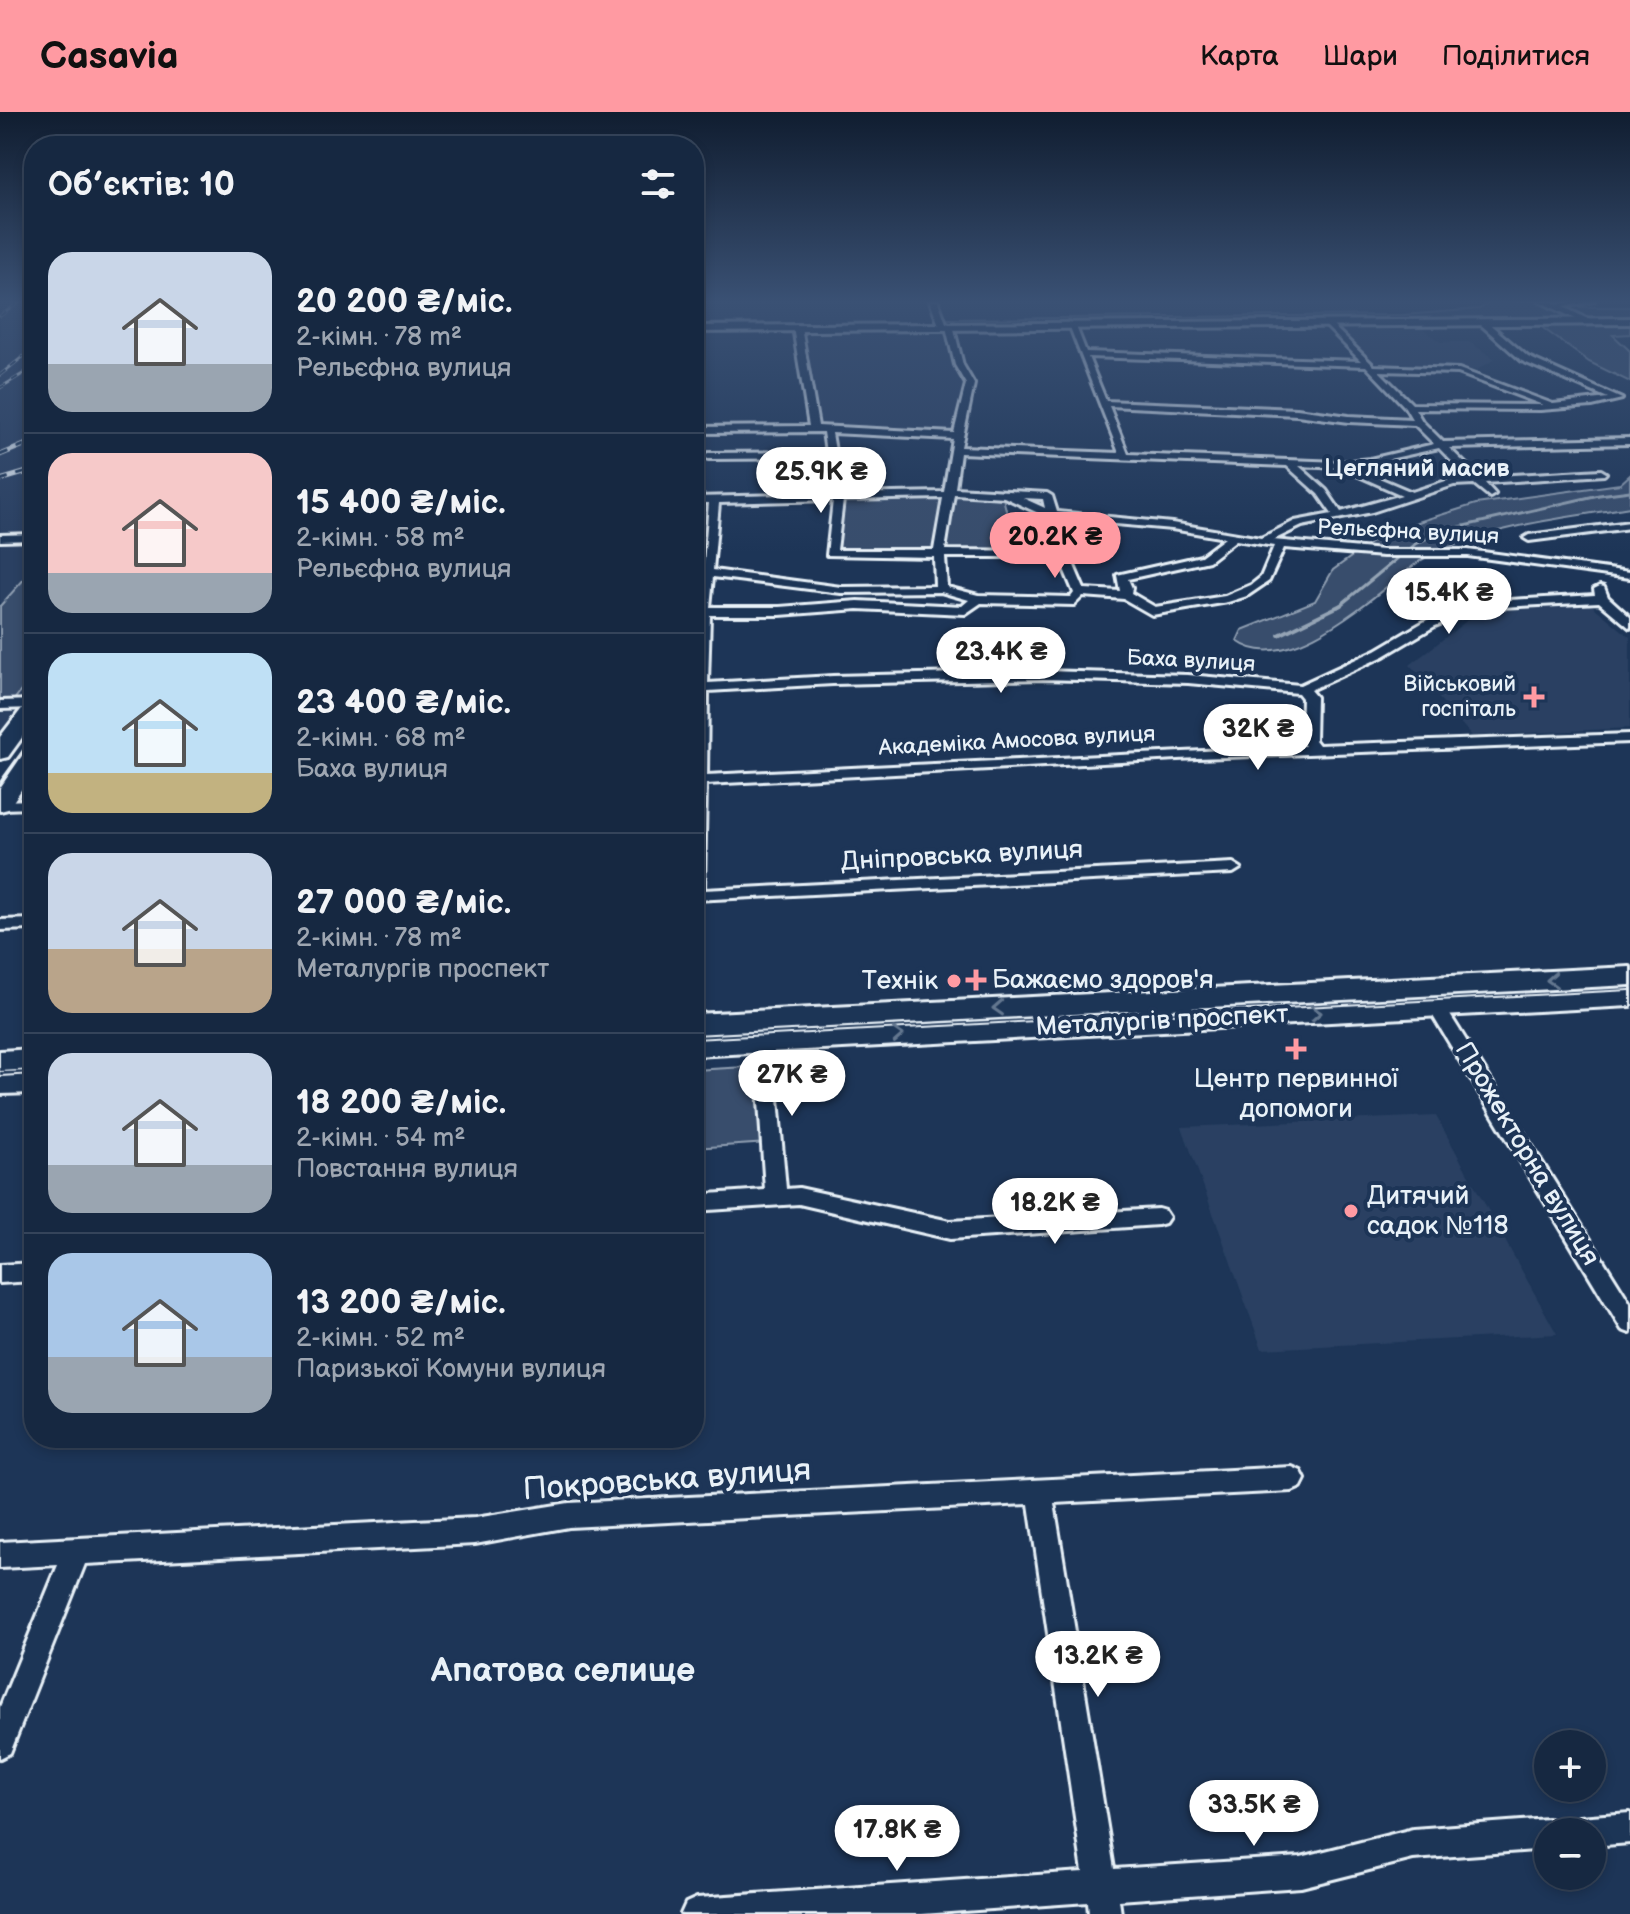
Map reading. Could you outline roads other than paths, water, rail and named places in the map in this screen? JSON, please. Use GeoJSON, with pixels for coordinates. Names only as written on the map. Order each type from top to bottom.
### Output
{"type":"FeatureCollection","features":[{"type":"Feature","properties":{"kind":"main road"},"geometry":{"type":"LineString","coordinates":[[0,752],[24,719]]}},
{"type":"Feature","properties":{"kind":"main road"},"geometry":{"type":"LineString","coordinates":[[0,804],[24,769]]}},
{"type":"Feature","properties":{"kind":"main road","name":"Металургів проспект"},"geometry":{"type":"LineString","coordinates":[[704,1044],[763,1032],[1430,996],[1630,976]]}},
{"type":"Feature","properties":{"kind":"main road","name":"Металургів проспект"},"geometry":{"type":"LineString","coordinates":[[1430,996],[1630,997]]}},
{"type":"Feature","properties":{"kind":"main road","name":"Металургів проспект"},"geometry":{"type":"LineString","coordinates":[[704,1025],[763,1032]]}},
{"type":"Feature","properties":{"kind":"main road"},"geometry":{"type":"LineString","coordinates":[[0,1061],[24,1060]]}},
{"type":"Feature","properties":{"kind":"main road"},"geometry":{"type":"LineString","coordinates":[[0,1083],[24,1082]]}},
{"type":"Feature","properties":{"kind":"street"},"geometry":{"type":"LineString","coordinates":[[807,385],[814,429]]}},
{"type":"Feature","properties":{"kind":"street"},"geometry":{"type":"LineString","coordinates":[[941,589],[939,554],[958,436],[970,385]]}},
{"type":"Feature","properties":{"kind":"street"},"geometry":{"type":"LineString","coordinates":[[1096,385],[1125,457]]}},
{"type":"Feature","properties":{"kind":"street"},"geometry":{"type":"LineString","coordinates":[[1390,385],[1409,406],[1418,422],[1490,494]]}},
{"type":"Feature","properties":{"kind":"street"},"geometry":{"type":"LineString","coordinates":[[1498,385],[1552,405]]}},
{"type":"Feature","properties":{"kind":"street"},"geometry":{"type":"LineString","coordinates":[[1409,406],[1482,410],[1573,406],[1618,399],[1585,385]]}},
{"type":"Feature","properties":{"kind":"street"},"geometry":{"type":"LineString","coordinates":[[1103,403],[1297,412],[1349,419],[1418,422]]}},
{"type":"Feature","properties":{"kind":"street"},"geometry":{"type":"LineString","coordinates":[[704,430],[827,429],[958,436]]}},
{"type":"Feature","properties":{"kind":"street"},"geometry":{"type":"LineString","coordinates":[[827,429],[838,498],[831,553],[1063,554]]}},
{"type":"Feature","properties":{"kind":"street"},"geometry":{"type":"LineString","coordinates":[[956,450],[1341,465],[1370,462],[1440,445],[1630,441]]}},
{"type":"Feature","properties":{"kind":"street"},"geometry":{"type":"LineString","coordinates":[[708,456],[831,455]]}},
{"type":"Feature","properties":{"kind":"street"},"geometry":{"type":"LineString","coordinates":[[1290,463],[1322,492],[1338,515]]}},
{"type":"Feature","properties":{"kind":"street"},"geometry":{"type":"LineString","coordinates":[[1341,465],[1408,494]]}},
{"type":"Feature","properties":{"kind":"street","name":"Рельєфна вулиця"},"geometry":{"type":"LineString","coordinates":[[1262,541],[1299,523],[1387,504],[1408,494],[1453,482],[1601,473]]}},
{"type":"Feature","properties":{"kind":"street"},"geometry":{"type":"LineString","coordinates":[[704,500],[948,493]]}},
{"type":"Feature","properties":{"kind":"street","name":"Рельєфна вулиця"},"geometry":{"type":"LineString","coordinates":[[948,493],[1004,493],[1052,515],[1159,524],[1280,544],[1383,553],[1468,553],[1630,575]]}},
{"type":"Feature","properties":{"kind":"street"},"geometry":{"type":"LineString","coordinates":[[704,589],[714,500]]}},
{"type":"Feature","properties":{"kind":"street"},"geometry":{"type":"LineString","coordinates":[[1052,515],[1063,554],[1080,593]]}},
{"type":"Feature","properties":{"kind":"street"},"geometry":{"type":"LineString","coordinates":[[1553,565],[1529,538],[1630,525]]}},
{"type":"Feature","properties":{"kind":"street"},"geometry":{"type":"LineString","coordinates":[[1125,593],[1121,577],[1197,561],[1217,551],[1234,536]]}},
{"type":"Feature","properties":{"kind":"street"},"geometry":{"type":"LineString","coordinates":[[0,538],[24,537]]}},
{"type":"Feature","properties":{"kind":"street","name":"Рельєфна вулиця"},"geometry":{"type":"LineString","coordinates":[[707,573],[841,590],[941,589],[978,599],[1074,601],[1080,593],[1125,593],[1142,601],[1152,611],[1235,596],[1262,582],[1270,572],[1280,544]]}},
{"type":"Feature","properties":{"kind":"street"},"geometry":{"type":"LineString","coordinates":[[1581,570],[1600,589],[1602,598],[1630,624]]}},
{"type":"Feature","properties":{"kind":"street"},"geometry":{"type":"LineString","coordinates":[[1317,751],[1308,741],[1309,697],[1302,689],[1380,653],[1431,623],[1480,605],[1602,598]]}},
{"type":"Feature","properties":{"kind":"street"},"geometry":{"type":"LineString","coordinates":[[704,610],[780,611],[858,605],[965,610],[978,599]]}},
{"type":"Feature","properties":{"kind":"street","name":"Баха вулиця"},"geometry":{"type":"LineString","coordinates":[[704,688],[841,679],[1056,675],[1188,679],[1302,689]]}},
{"type":"Feature","properties":{"kind":"street"},"geometry":{"type":"LineString","coordinates":[[0,705],[24,705]]}},
{"type":"Feature","properties":{"kind":"street","name":"Академіка Амосова вулиця"},"geometry":{"type":"LineString","coordinates":[[704,780],[1630,738]]}},
{"type":"Feature","properties":{"kind":"street"},"geometry":{"type":"LineString","coordinates":[[0,804],[24,804]]}},
{"type":"Feature","properties":{"kind":"street","name":"Дніпровська вулиця"},"geometry":{"type":"LineString","coordinates":[[704,895],[1233,868]]}},
{"type":"Feature","properties":{"kind":"street"},"geometry":{"type":"LineString","coordinates":[[0,925],[24,924]]}},
{"type":"Feature","properties":{"kind":"street","name":"Прожекторна вулиця"},"geometry":{"type":"LineString","coordinates":[[1430,996],[1630,1323]]}},
{"type":"Feature","properties":{"kind":"street"},"geometry":{"type":"LineString","coordinates":[[763,1032],[776,1198]]}},
{"type":"Feature","properties":{"kind":"street"},"geometry":{"type":"LineString","coordinates":[[704,1202],[799,1196],[950,1230],[1158,1217]]}},
{"type":"Feature","properties":{"kind":"street"},"geometry":{"type":"LineString","coordinates":[[0,1274],[24,1273]]}},
{"type":"Feature","properties":{"kind":"street","name":"Покровська вулиця"},"geometry":{"type":"LineString","coordinates":[[0,1555],[475,1531],[569,1515],[1292,1479]]}},
{"type":"Feature","properties":{"kind":"street"},"geometry":{"type":"LineString","coordinates":[[1040,1493],[1103,1901]]}},
{"type":"Feature","properties":{"kind":"street"},"geometry":{"type":"LineString","coordinates":[[0,1743],[76,1553]]}},
{"type":"Feature","properties":{"kind":"street"},"geometry":{"type":"LineString","coordinates":[[1606,1830],[1630,1828]]}},
{"type":"Feature","properties":{"kind":"street"},"geometry":{"type":"LineString","coordinates":[[697,1914],[1103,1901],[1301,1872],[1413,1844],[1534,1835]]}},
{"type":"Feature","properties":{"kind":"waterway"},"geometry":{"type":"LineString","coordinates":[[1340,606],[1415,544],[1442,531],[1599,495],[1630,491]]}},
{"type":"Feature","properties":{"kind":"waterway"},"geometry":{"type":"LineString","coordinates":[[1279,635],[1340,606]]}},
{"type":"Feature","properties":{"kind":"tram line"},"geometry":{"type":"LineString","coordinates":[[0,782],[24,749]]}},
{"type":"Feature","properties":{"kind":"tram line"},"geometry":{"type":"LineString","coordinates":[[704,1038],[1630,990]]}},
{"type":"Feature","properties":{"kind":"tram line"},"geometry":{"type":"LineString","coordinates":[[0,1076],[24,1075]]}},
{"type":"Feature","properties":{"kind":"railway"},"geometry":{"type":"LineString","coordinates":[[0,388],[5,385]]}},
{"type":"Feature","properties":{"kind":"railway"},"geometry":{"type":"LineString","coordinates":[[0,455],[24,445]]}},
{"type":"Feature","properties":{"kind":"railway"},"geometry":{"type":"LineString","coordinates":[[0,480],[24,473]]}},
{"type":"Feature","properties":{"kind":"place","name":"Військовий госпіталь"},"geometry":{"type":"Point","coordinates":[1534,697]}},
{"type":"Feature","properties":{"kind":"place","name":"Бажаємо здоров'я"},"geometry":{"type":"Point","coordinates":[976,980]}},
{"type":"Feature","properties":{"kind":"place","name":"Технік"},"geometry":{"type":"Point","coordinates":[954,981]}},
{"type":"Feature","properties":{"kind":"place","name":"Центр первинної допомоги"},"geometry":{"type":"Point","coordinates":[1296,1049]}},
{"type":"Feature","properties":{"kind":"place","name":"Дитячий садок №118"},"geometry":{"type":"Point","coordinates":[1351,1211]}},
{"type":"Feature","properties":{"kind":"district","name":"Цегляний масив"},"geometry":{"type":"Point","coordinates":[1417,468]}},
{"type":"Feature","properties":{"kind":"district","name":"Апатова селище"},"geometry":{"type":"Point","coordinates":[563,1670]}}]}
